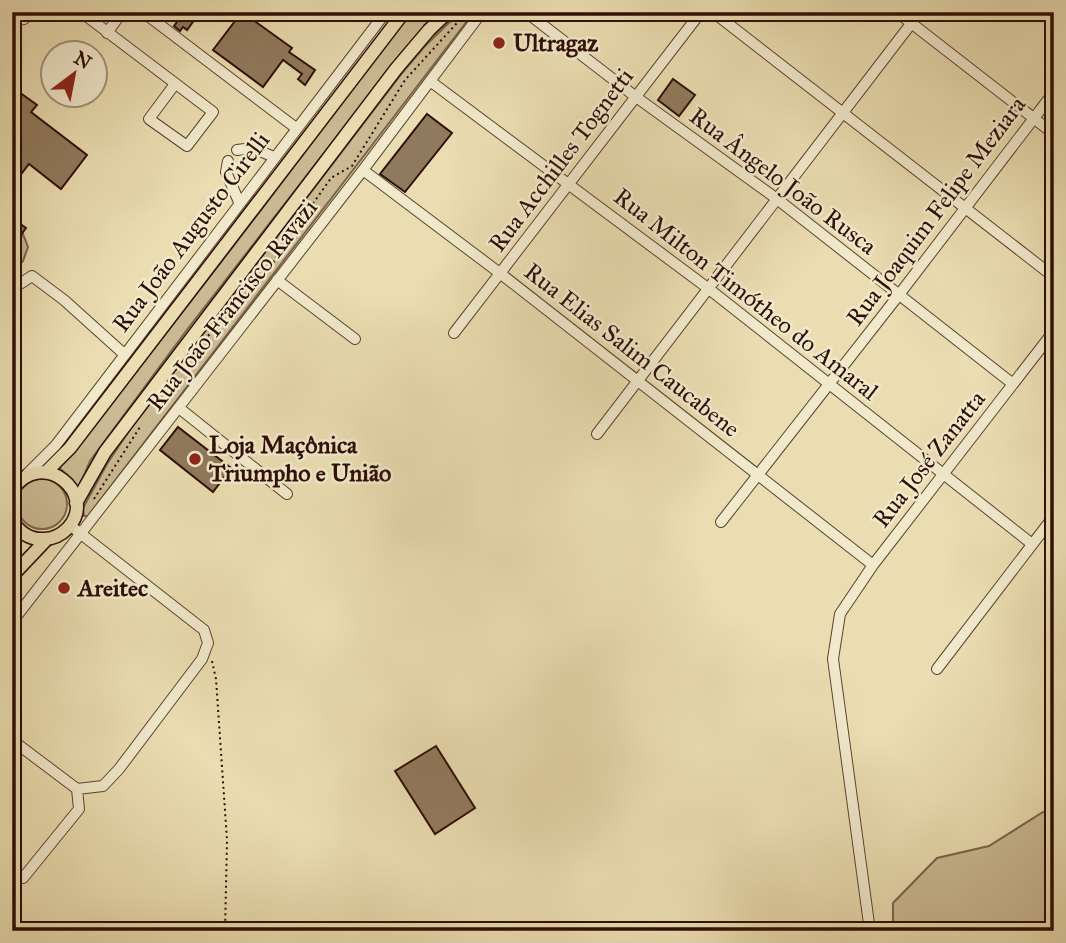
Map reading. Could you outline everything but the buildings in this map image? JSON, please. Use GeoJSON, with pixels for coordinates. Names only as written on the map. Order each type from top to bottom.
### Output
{"type":"FeatureCollection","features":[{"type":"Feature","properties":{"kind":"main road"},"geometry":{"type":"LineString","coordinates":[[46,472],[70,448],[404,12]]}},
{"type":"Feature","properties":{"kind":"main road"},"geometry":{"type":"LineString","coordinates":[[76,503],[105,452],[199,326],[397,69],[429,30],[449,12]]}},
{"type":"Feature","properties":{"kind":"main road"},"geometry":{"type":"LineString","coordinates":[[12,490],[27,474],[46,472],[67,482],[76,503],[75,530],[47,539],[12,576]]}},
{"type":"Feature","properties":{"kind":"main road"},"geometry":{"type":"LineString","coordinates":[[12,522],[19,531],[28,536],[47,539]]}},
{"type":"Feature","properties":{"kind":"street"},"geometry":{"type":"LineString","coordinates":[[12,22],[24,19],[31,12]]}},
{"type":"Feature","properties":{"kind":"street"},"geometry":{"type":"LineString","coordinates":[[81,12],[107,33],[175,83],[213,112],[187,146],[149,119],[175,83]]}},
{"type":"Feature","properties":{"kind":"street"},"geometry":{"type":"LineString","coordinates":[[107,33],[122,12]]}},
{"type":"Feature","properties":{"kind":"street"},"geometry":{"type":"LineString","coordinates":[[143,12],[296,128]]}},
{"type":"Feature","properties":{"kind":"street","name":"Rua João Augusto Cirelli"},"geometry":{"type":"LineString","coordinates":[[27,474],[56,445],[386,12]]}},
{"type":"Feature","properties":{"kind":"street","name":"Rua João Francisco Ravazi"},"geometry":{"type":"LineString","coordinates":[[12,622],[75,530],[179,408],[482,12]]}},
{"type":"Feature","properties":{"kind":"street","name":"Rua Ângelo João Rusca"},"geometry":{"type":"LineString","coordinates":[[526,12],[636,97],[777,199],[1013,384]]}},
{"type":"Feature","properties":{"kind":"street","name":"Rua Acchilles Tognetti"},"geometry":{"type":"LineString","coordinates":[[454,333],[701,12]]}},
{"type":"Feature","properties":{"kind":"street"},"geometry":{"type":"LineString","coordinates":[[713,12],[1054,276]]}},
{"type":"Feature","properties":{"kind":"street"},"geometry":{"type":"LineString","coordinates":[[897,12],[1054,134]]}},
{"type":"Feature","properties":{"kind":"street"},"geometry":{"type":"LineString","coordinates":[[597,434],[920,12]]}},
{"type":"Feature","properties":{"kind":"street","name":"Rua Milton Timótheo do Amaral"},"geometry":{"type":"LineString","coordinates":[[430,81],[709,289],[1032,544]]}},
{"type":"Feature","properties":{"kind":"street","name":"Rua Joaquim Felipe Meziara"},"geometry":{"type":"LineString","coordinates":[[721,522],[1054,92]]}},
{"type":"Feature","properties":{"kind":"street"},"geometry":{"type":"LineString","coordinates":[[237,150],[253,148],[274,157]]}},
{"type":"Feature","properties":{"kind":"street"},"geometry":{"type":"LineString","coordinates":[[228,161],[226,172],[239,202]]}},
{"type":"Feature","properties":{"kind":"street","name":"Rua Elias Salim Caucabene"},"geometry":{"type":"LineString","coordinates":[[363,170],[501,274],[873,565]]}},
{"type":"Feature","properties":{"kind":"street"},"geometry":{"type":"LineString","coordinates":[[12,289],[32,276],[64,300],[124,354]]}},
{"type":"Feature","properties":{"kind":"street"},"geometry":{"type":"LineString","coordinates":[[277,280],[355,339]]}},
{"type":"Feature","properties":{"kind":"street","name":"Rua José Zanatta"},"geometry":{"type":"LineString","coordinates":[[870,931],[833,659],[840,614],[873,565],[1054,331]]}},
{"type":"Feature","properties":{"kind":"street"},"geometry":{"type":"LineString","coordinates":[[179,408],[287,494]]}},
{"type":"Feature","properties":{"kind":"street"},"geometry":{"type":"LineString","coordinates":[[937,669],[1054,516]]}},
{"type":"Feature","properties":{"kind":"street"},"geometry":{"type":"LineString","coordinates":[[12,740],[77,789],[103,786],[119,769],[202,659],[208,643],[204,630],[75,530]]}},
{"type":"Feature","properties":{"kind":"street"},"geometry":{"type":"LineString","coordinates":[[17,878],[79,809],[77,789]]}},
{"type":"Feature","properties":{"kind":"path"},"geometry":{"type":"LineString","coordinates":[[208,336],[250,290],[266,277],[283,243],[331,178],[352,166],[405,80],[467,12]]}},
{"type":"Feature","properties":{"kind":"path"},"geometry":{"type":"LineString","coordinates":[[90,506],[144,420]]}},
{"type":"Feature","properties":{"kind":"path"},"geometry":{"type":"LineString","coordinates":[[208,643],[216,680],[227,840],[225,931]]}},
{"type":"Feature","properties":{"kind":"shaded area"},"geometry":{"type":"Polygon","coordinates":[[[409,12],[441,12],[391,67],[186,331],[90,461],[77,487],[59,467],[196,294],[409,12]]]}},
{"type":"Feature","properties":{"kind":"shaded area"},"geometry":{"type":"Polygon","coordinates":[[[460,12],[474,12],[88,516],[84,516],[83,508],[107,464],[135,422],[403,72],[460,12]]]}},
{"type":"Feature","properties":{"kind":"shaded area"},"geometry":{"type":"Polygon","coordinates":[[[23,234],[28,247],[23,261],[12,272],[12,249],[23,234]]]}},
{"type":"Feature","properties":{"kind":"shaded area"},"geometry":{"type":"Polygon","coordinates":[[[42,479],[60,486],[67,504],[60,522],[42,529],[24,522],[17,504],[24,486],[42,479]]]}},
{"type":"Feature","properties":{"kind":"shaded area"},"geometry":{"type":"Polygon","coordinates":[[[1043,812],[1054,812],[1054,931],[893,931],[893,903],[937,858],[989,846],[1043,812]]]}},
{"type":"Feature","properties":{"kind":"place","name":"Ultragaz"},"geometry":{"type":"Point","coordinates":[499,43]}},
{"type":"Feature","properties":{"kind":"place","name":"Loja Maçônica Triumpho e União"},"geometry":{"type":"Point","coordinates":[195,459]}},
{"type":"Feature","properties":{"kind":"place","name":"Areitec"},"geometry":{"type":"Point","coordinates":[64,588]}}]}
